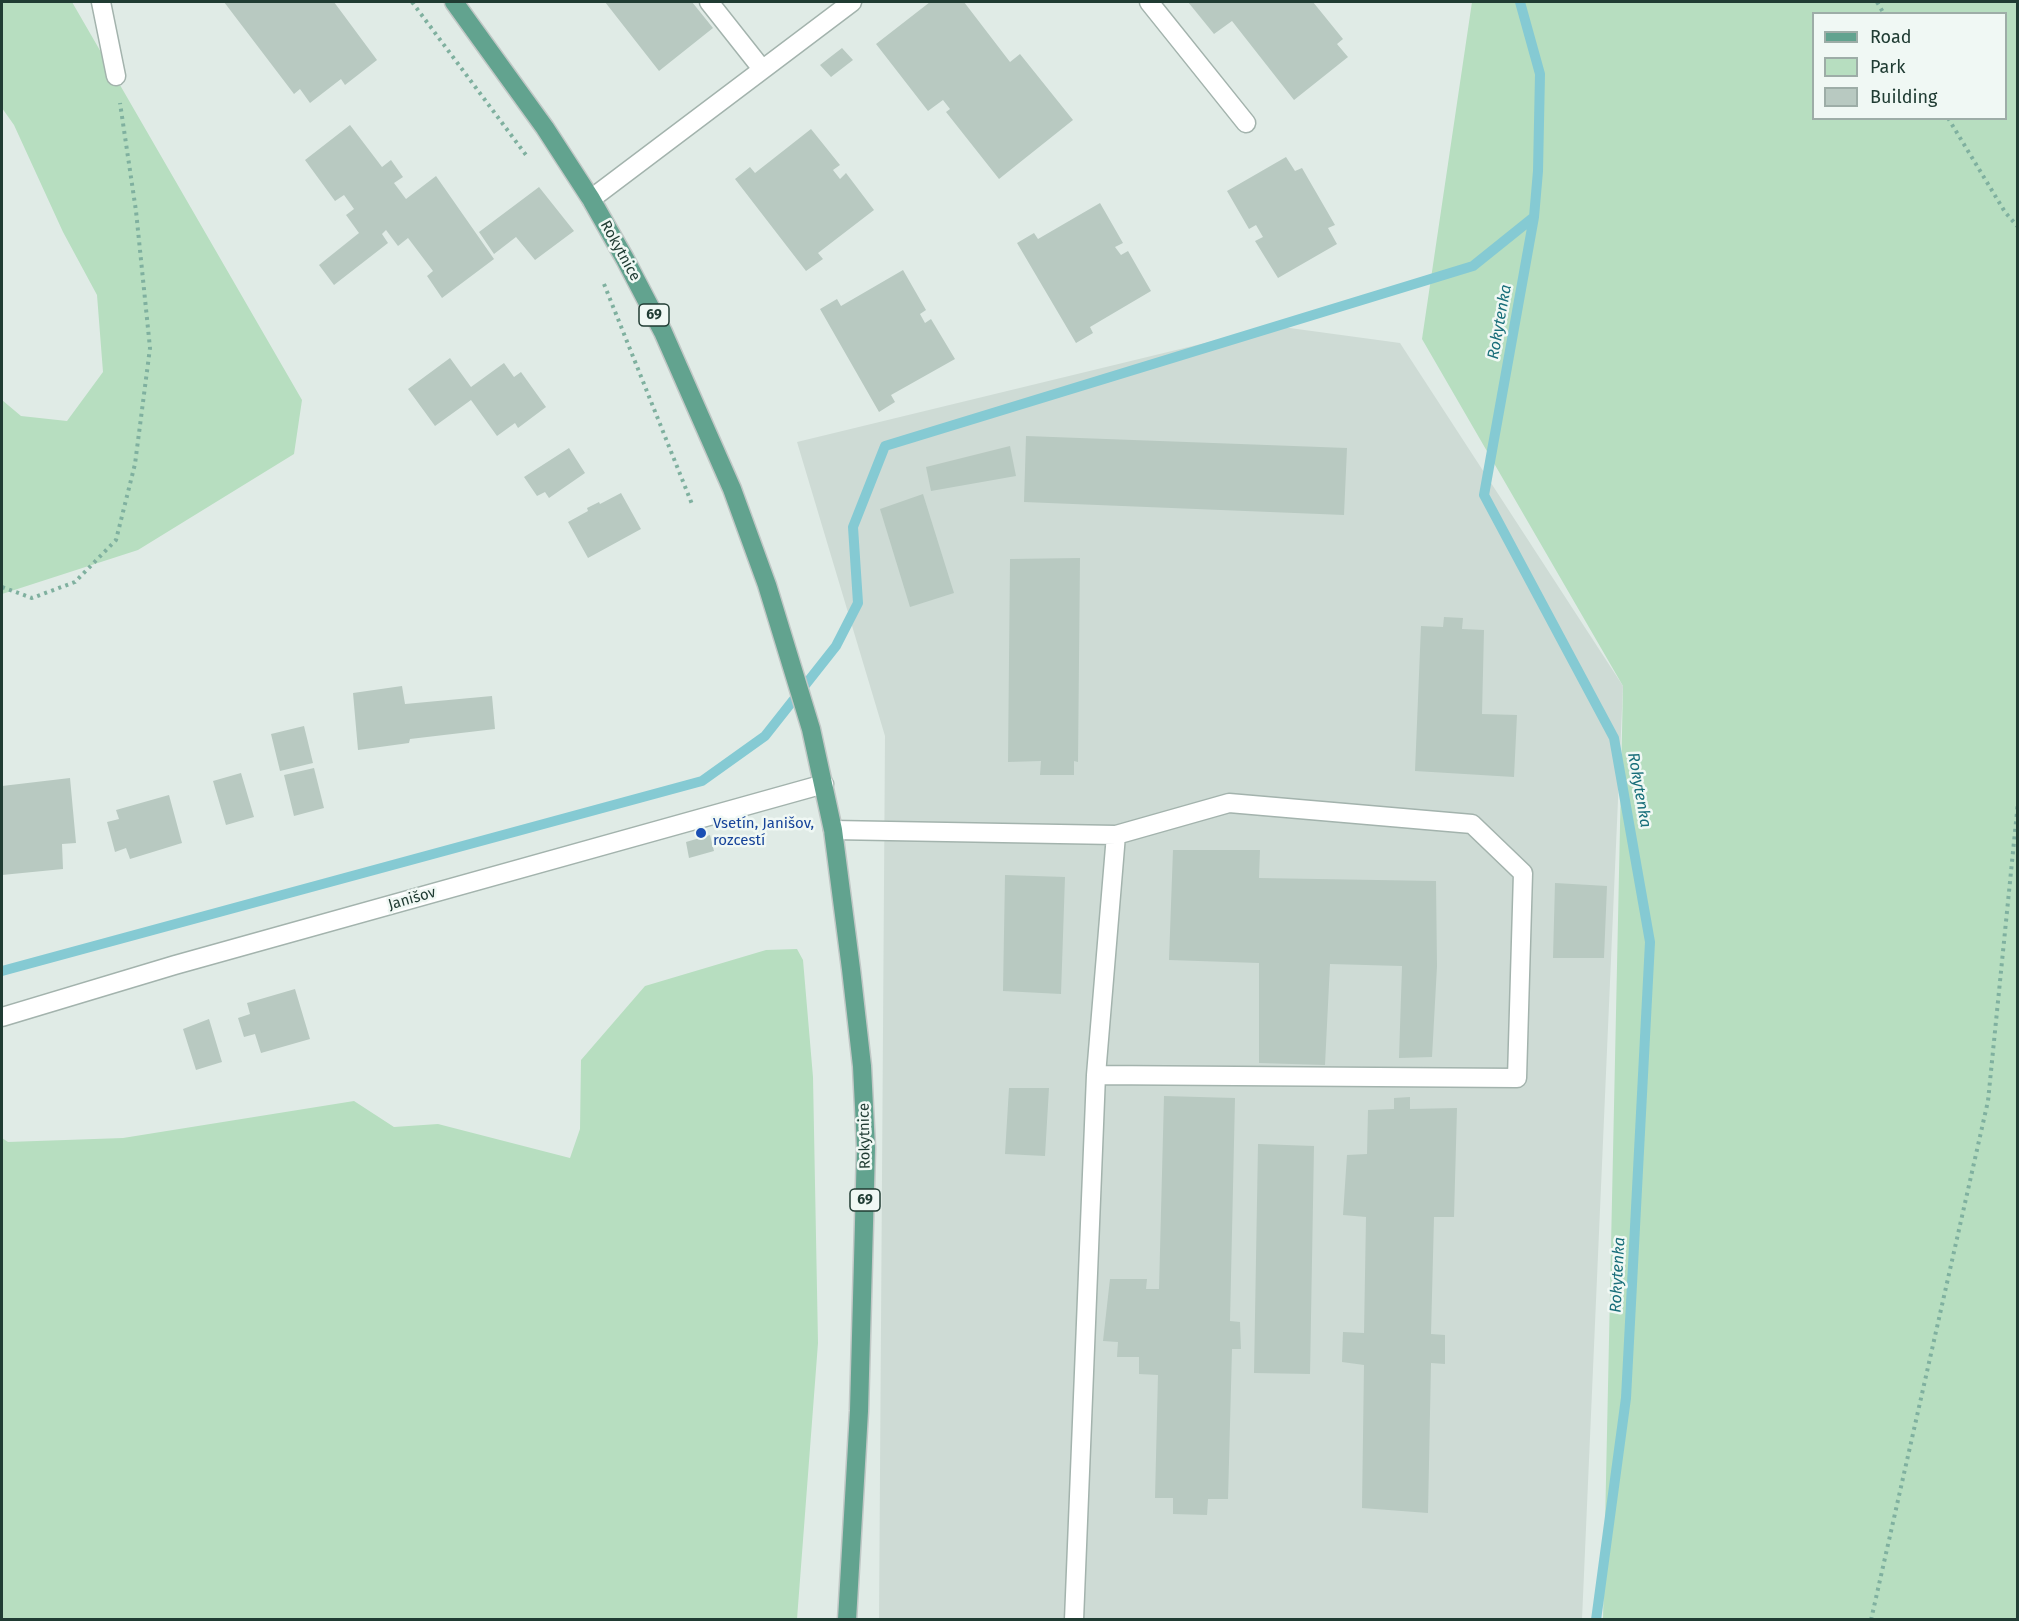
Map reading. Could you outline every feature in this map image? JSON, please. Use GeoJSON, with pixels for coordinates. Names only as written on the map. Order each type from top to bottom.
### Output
{"type":"FeatureCollection","features":[{"type":"Feature","properties":{"kind":"main road","name":"Rokytnice"},"geometry":{"type":"LineString","coordinates":[[454,2],[545,128],[591,199],[663,332],[732,489],[767,585],[811,729],[833,831],[862,1066],[867,1148],[859,1411],[847,1620]]}},
{"type":"Feature","properties":{"kind":"street"},"geometry":{"type":"LineString","coordinates":[[102,2],[116,76]]}},
{"type":"Feature","properties":{"kind":"street"},"geometry":{"type":"LineString","coordinates":[[709,2],[762,69]]}},
{"type":"Feature","properties":{"kind":"street"},"geometry":{"type":"LineString","coordinates":[[591,199],[852,2]]}},
{"type":"Feature","properties":{"kind":"street"},"geometry":{"type":"LineString","coordinates":[[1149,2],[1246,123]]}},
{"type":"Feature","properties":{"kind":"street","name":"Janišov"},"geometry":{"type":"LineString","coordinates":[[2,1017],[175,965],[824,784]]}},
{"type":"Feature","properties":{"kind":"street"},"geometry":{"type":"LineString","coordinates":[[833,831],[1116,835],[1229,803],[1472,824],[1523,873],[1517,1078],[1096,1075]]}},
{"type":"Feature","properties":{"kind":"street"},"geometry":{"type":"LineString","coordinates":[[1074,1620],[1096,1075],[1116,835]]}},
{"type":"Feature","properties":{"kind":"path"},"geometry":{"type":"LineString","coordinates":[[412,2],[527,157]]}},
{"type":"Feature","properties":{"kind":"path"},"geometry":{"type":"LineString","coordinates":[[2,587],[32,597],[75,582],[116,540],[135,464],[150,348],[136,211],[116,76]]}},
{"type":"Feature","properties":{"kind":"path"},"geometry":{"type":"LineString","coordinates":[[1949,120],[2005,212],[2018,227]]}},
{"type":"Feature","properties":{"kind":"path"},"geometry":{"type":"LineString","coordinates":[[603,282],[692,504]]}},
{"type":"Feature","properties":{"kind":"path"},"geometry":{"type":"LineString","coordinates":[[1871,1620],[1988,1101],[2018,802]]}},
{"type":"Feature","properties":{"kind":"shaded area"},"geometry":{"type":"Polygon","coordinates":[[[1275,326],[1400,343],[1623,686],[1582,1619],[879,1619],[885,736],[797,442],[1275,326]]]}},
{"type":"Feature","properties":{"kind":"green space"},"geometry":{"type":"Polygon","coordinates":[[[2,2],[72,2],[302,400],[294,454],[138,550],[2,594],[2,400],[21,416],[67,421],[103,372],[97,295],[63,232],[14,125],[2,108],[2,2]]]}},
{"type":"Feature","properties":{"kind":"green space"},"geometry":{"type":"Polygon","coordinates":[[[1472,2],[2017,2],[2017,1619],[1603,1619],[1623,686],[1422,339],[1472,2]]]}},
{"type":"Feature","properties":{"kind":"green space"},"geometry":{"type":"Polygon","coordinates":[[[797,949],[803,960],[813,1077],[818,1343],[797,1619],[2,1619],[2,1138],[8,1142],[123,1138],[354,1101],[394,1127],[438,1124],[570,1158],[580,1129],[581,1060],[645,986],[766,950],[797,949]]]}},
{"type":"Feature","properties":{"kind":"building"},"geometry":{"type":"Polygon","coordinates":[[[224,2],[334,2],[377,60],[345,85],[341,79],[310,103],[300,89],[294,94],[224,2]]]}},
{"type":"Feature","properties":{"kind":"building"},"geometry":{"type":"Polygon","coordinates":[[[605,2],[692,2],[713,28],[659,71],[605,2]]]}},
{"type":"Feature","properties":{"kind":"building"},"geometry":{"type":"Polygon","coordinates":[[[930,2],[964,2],[1010,62],[1020,54],[1073,120],[999,179],[946,112],[950,109],[943,100],[928,111],[876,44],[930,2]]]}},
{"type":"Feature","properties":{"kind":"building"},"geometry":{"type":"Polygon","coordinates":[[[1188,2],[1313,2],[1343,39],[1337,44],[1348,57],[1294,100],[1232,21],[1214,34],[1188,2]]]}},
{"type":"Feature","properties":{"kind":"building"},"geometry":{"type":"Polygon","coordinates":[[[842,48],[853,60],[831,77],[820,65],[842,48]]]}},
{"type":"Feature","properties":{"kind":"building"},"geometry":{"type":"Polygon","coordinates":[[[350,125],[382,167],[391,160],[403,177],[394,183],[406,199],[436,176],[494,259],[442,298],[427,276],[433,271],[408,238],[398,246],[386,230],[382,234],[388,243],[334,285],[319,265],[359,233],[346,215],[354,209],[344,195],[335,201],[305,160],[350,125]]]}},
{"type":"Feature","properties":{"kind":"building"},"geometry":{"type":"Polygon","coordinates":[[[811,129],[840,165],[833,170],[840,179],[846,173],[874,210],[818,253],[823,259],[806,271],[735,179],[750,167],[755,173],[811,129]]]}},
{"type":"Feature","properties":{"kind":"building"},"geometry":{"type":"Polygon","coordinates":[[[1286,157],[1295,171],[1302,168],[1335,225],[1328,228],[1337,244],[1278,278],[1255,241],[1263,237],[1256,225],[1249,229],[1227,191],[1286,157]]]}},
{"type":"Feature","properties":{"kind":"building"},"geometry":{"type":"Polygon","coordinates":[[[539,187],[574,231],[535,260],[516,237],[494,254],[479,232],[539,187]]]}},
{"type":"Feature","properties":{"kind":"building"},"geometry":{"type":"Polygon","coordinates":[[[1100,203],[1123,243],[1115,247],[1121,255],[1128,251],[1151,291],[1090,327],[1093,333],[1076,343],[1017,243],[1034,233],[1038,239],[1100,203]]]}},
{"type":"Feature","properties":{"kind":"building"},"geometry":{"type":"Polygon","coordinates":[[[903,270],[926,310],[920,314],[925,323],[931,319],[955,359],[891,395],[895,402],[879,412],[820,309],[837,299],[841,306],[903,270]]]}},
{"type":"Feature","properties":{"kind":"building"},"geometry":{"type":"Polygon","coordinates":[[[450,358],[471,387],[504,363],[514,377],[521,372],[546,407],[518,428],[515,423],[497,436],[471,400],[435,426],[408,389],[450,358]]]}},
{"type":"Feature","properties":{"kind":"building"},"geometry":{"type":"Polygon","coordinates":[[[1026,436],[1347,448],[1344,515],[1024,502],[1026,436]]]}},
{"type":"Feature","properties":{"kind":"building"},"geometry":{"type":"Polygon","coordinates":[[[1010,446],[1016,476],[931,491],[926,467],[1010,446]]]}},
{"type":"Feature","properties":{"kind":"building"},"geometry":{"type":"Polygon","coordinates":[[[569,448],[585,473],[549,498],[545,492],[537,496],[524,477],[569,448]]]}},
{"type":"Feature","properties":{"kind":"building"},"geometry":{"type":"Polygon","coordinates":[[[621,493],[641,529],[588,558],[568,522],[588,511],[587,508],[621,493]]]}},
{"type":"Feature","properties":{"kind":"building"},"geometry":{"type":"Polygon","coordinates":[[[923,494],[954,593],[910,607],[880,509],[923,494]]]}},
{"type":"Feature","properties":{"kind":"building"},"geometry":{"type":"Polygon","coordinates":[[[1080,558],[1078,762],[1074,761],[1074,775],[1040,775],[1041,761],[1008,762],[1010,559],[1080,558]]]}},
{"type":"Feature","properties":{"kind":"building"},"geometry":{"type":"Polygon","coordinates":[[[1444,617],[1463,618],[1462,629],[1484,630],[1482,714],[1517,715],[1514,777],[1415,771],[1421,626],[1443,627],[1444,617]]]}},
{"type":"Feature","properties":{"kind":"building"},"geometry":{"type":"Polygon","coordinates":[[[402,686],[405,704],[492,696],[495,729],[410,739],[409,743],[358,750],[353,693],[402,686]]]}},
{"type":"Feature","properties":{"kind":"building"},"geometry":{"type":"Polygon","coordinates":[[[304,726],[313,763],[280,771],[271,734],[304,726]]]}},
{"type":"Feature","properties":{"kind":"building"},"geometry":{"type":"Polygon","coordinates":[[[314,768],[324,808],[294,816],[284,775],[314,768]]]}},
{"type":"Feature","properties":{"kind":"building"},"geometry":{"type":"Polygon","coordinates":[[[241,773],[254,817],[226,825],[213,781],[241,773]]]}},
{"type":"Feature","properties":{"kind":"building"},"geometry":{"type":"Polygon","coordinates":[[[70,778],[76,843],[62,844],[63,869],[2,875],[2,786],[70,778]]]}},
{"type":"Feature","properties":{"kind":"building"},"geometry":{"type":"Polygon","coordinates":[[[169,795],[182,843],[130,859],[126,848],[115,852],[107,822],[119,819],[116,810],[169,795]]]}},
{"type":"Feature","properties":{"kind":"building"},"geometry":{"type":"Polygon","coordinates":[[[710,835],[714,851],[689,858],[686,842],[710,835]]]}},
{"type":"Feature","properties":{"kind":"building"},"geometry":{"type":"Polygon","coordinates":[[[1173,850],[1260,850],[1259,878],[1436,881],[1437,966],[1432,1057],[1399,1058],[1402,966],[1330,964],[1325,1065],[1259,1063],[1259,963],[1169,960],[1173,850]]]}},
{"type":"Feature","properties":{"kind":"building"},"geometry":{"type":"Polygon","coordinates":[[[1005,875],[1065,877],[1061,994],[1003,991],[1005,875]]]}},
{"type":"Feature","properties":{"kind":"building"},"geometry":{"type":"Polygon","coordinates":[[[1555,883],[1607,886],[1604,958],[1553,958],[1555,883]]]}},
{"type":"Feature","properties":{"kind":"building"},"geometry":{"type":"Polygon","coordinates":[[[295,989],[310,1039],[261,1053],[255,1034],[244,1037],[238,1018],[250,1014],[247,1003],[295,989]]]}},
{"type":"Feature","properties":{"kind":"building"},"geometry":{"type":"Polygon","coordinates":[[[209,1019],[222,1062],[196,1070],[183,1029],[209,1019]]]}},
{"type":"Feature","properties":{"kind":"building"},"geometry":{"type":"Polygon","coordinates":[[[1009,1088],[1049,1088],[1045,1156],[1005,1154],[1009,1088]]]}},
{"type":"Feature","properties":{"kind":"building"},"geometry":{"type":"Polygon","coordinates":[[[1164,1096],[1235,1098],[1230,1321],[1240,1322],[1241,1349],[1232,1349],[1228,1499],[1208,1499],[1207,1515],[1173,1514],[1173,1498],[1155,1498],[1158,1375],[1139,1374],[1139,1357],[1117,1357],[1118,1342],[1103,1341],[1110,1279],[1147,1279],[1146,1289],[1159,1289],[1164,1096]]]}},
{"type":"Feature","properties":{"kind":"building"},"geometry":{"type":"Polygon","coordinates":[[[1410,1097],[1410,1109],[1457,1108],[1454,1217],[1434,1217],[1431,1334],[1445,1335],[1445,1364],[1431,1363],[1428,1513],[1362,1508],[1364,1365],[1342,1362],[1343,1332],[1364,1333],[1366,1217],[1343,1215],[1347,1155],[1367,1154],[1368,1110],[1394,1109],[1394,1098],[1410,1097]]]}},
{"type":"Feature","properties":{"kind":"building"},"geometry":{"type":"Polygon","coordinates":[[[1258,1144],[1314,1146],[1310,1374],[1254,1373],[1258,1144]]]}},
{"type":"Feature","properties":{"kind":"waterway","name":"Rokytenka"},"geometry":{"type":"LineString","coordinates":[[1520,2],[1540,74],[1538,171],[1534,217],[1484,495],[1614,738],[1650,942],[1626,1398],[1596,1620]]}},
{"type":"Feature","properties":{"kind":"waterway"},"geometry":{"type":"LineString","coordinates":[[2,971],[702,781],[765,736],[836,646],[858,603],[853,527],[885,446],[1473,266],[1534,217]]}},
{"type":"Feature","properties":{"kind":"place","name":"Vsetín, Janišov, rozcestí"},"geometry":{"type":"Point","coordinates":[701,833]}}]}
